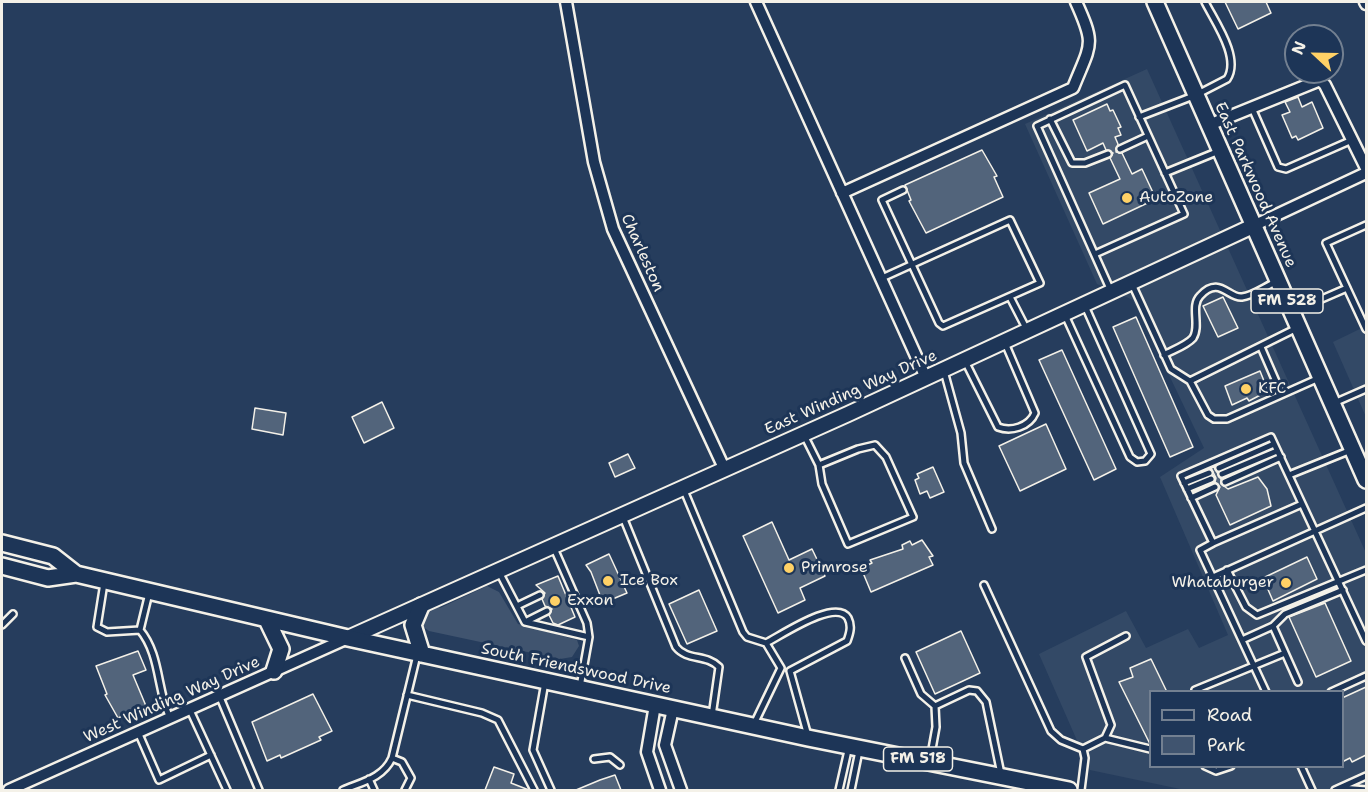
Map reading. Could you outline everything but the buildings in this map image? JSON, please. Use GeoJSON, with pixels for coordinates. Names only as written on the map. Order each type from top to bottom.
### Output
{"type":"FeatureCollection","features":[{"type":"Feature","properties":{"kind":"main road","name":"East Parkwood Avenue"},"geometry":{"type":"LineString","coordinates":[[1155,2],[1332,404],[1359,453],[1366,480]]}},
{"type":"Feature","properties":{"kind":"main road","name":"South Friendswood Drive"},"geometry":{"type":"LineString","coordinates":[[2,543],[53,556],[76,574]]}},
{"type":"Feature","properties":{"kind":"main road","name":"South Friendswood Drive"},"geometry":{"type":"LineString","coordinates":[[2,566],[48,578],[76,574],[267,620],[580,689],[808,738],[1001,776],[1053,789],[1069,790]]}},
{"type":"Feature","properties":{"kind":"main road"},"geometry":{"type":"LineString","coordinates":[[420,654],[413,625],[421,606]]}},
{"type":"Feature","properties":{"kind":"main road"},"geometry":{"type":"LineString","coordinates":[[267,620],[280,649],[274,671]]}},
{"type":"Feature","properties":{"kind":"street","name":"Charleston"},"geometry":{"type":"LineString","coordinates":[[566,2],[594,162],[613,229],[724,468]]}},
{"type":"Feature","properties":{"kind":"street"},"geometry":{"type":"LineString","coordinates":[[756,2],[926,378]]}},
{"type":"Feature","properties":{"kind":"street"},"geometry":{"type":"LineString","coordinates":[[842,193],[1073,88],[1091,45],[1090,32],[1076,2]]}},
{"type":"Feature","properties":{"kind":"street"},"geometry":{"type":"LineString","coordinates":[[1209,125],[1320,80],[1325,85],[1352,140],[1366,174]]}},
{"type":"Feature","properties":{"kind":"street","name":"East Winding Way Drive"},"geometry":{"type":"LineString","coordinates":[[348,638],[621,513],[926,378],[1366,174]]}},
{"type":"Feature","properties":{"kind":"street","name":"West Winding Way Drive"},"geometry":{"type":"LineString","coordinates":[[9,790],[169,716],[348,638]]}},
{"type":"Feature","properties":{"kind":"street"},"geometry":{"type":"LineString","coordinates":[[655,705],[647,752],[660,790]]}},
{"type":"Feature","properties":{"kind":"street"},"geometry":{"type":"LineString","coordinates":[[673,709],[665,745],[681,790]]}},
{"type":"Feature","properties":{"kind":"lane"},"geometry":{"type":"LineString","coordinates":[[1139,117],[1196,95],[1227,79],[1232,69],[1232,60],[1205,2]]}},
{"type":"Feature","properties":{"kind":"lane"},"geometry":{"type":"LineString","coordinates":[[1095,254],[1184,214],[1125,85],[1037,126],[1111,291]]}},
{"type":"Feature","properties":{"kind":"lane"},"geometry":{"type":"LineString","coordinates":[[1252,108],[1278,167],[1286,169],[1352,140]]}},
{"type":"Feature","properties":{"kind":"lane"},"geometry":{"type":"LineString","coordinates":[[1050,119],[1072,164],[1085,164],[1108,154]]}},
{"type":"Feature","properties":{"kind":"lane"},"geometry":{"type":"LineString","coordinates":[[1120,149],[1148,136]]}},
{"type":"Feature","properties":{"kind":"lane"},"geometry":{"type":"LineString","coordinates":[[1165,173],[1220,150]]}},
{"type":"Feature","properties":{"kind":"lane"},"geometry":{"type":"LineString","coordinates":[[881,278],[912,264],[1010,220],[1040,283],[943,326],[939,323],[912,264],[882,200],[903,190]]}},
{"type":"Feature","properties":{"kind":"lane"},"geometry":{"type":"LineString","coordinates":[[1366,225],[1326,243],[1366,325]]}},
{"type":"Feature","properties":{"kind":"lane"},"geometry":{"type":"LineString","coordinates":[[1164,355],[1192,339],[1196,332],[1197,301],[1200,295],[1217,287],[1226,288],[1234,297],[1242,297],[1278,281]]}},
{"type":"Feature","properties":{"kind":"lane"},"geometry":{"type":"LineString","coordinates":[[1131,282],[1171,369],[1190,381],[1208,415],[1219,420],[1227,419],[1321,377]]}},
{"type":"Feature","properties":{"kind":"lane"},"geometry":{"type":"LineString","coordinates":[[1292,312],[1347,288]]}},
{"type":"Feature","properties":{"kind":"lane"},"geometry":{"type":"LineString","coordinates":[[1010,297],[1027,331]]}},
{"type":"Feature","properties":{"kind":"lane"},"geometry":{"type":"LineString","coordinates":[[1065,313],[1130,457],[1137,462],[1145,461],[1151,454],[1084,304]]}},
{"type":"Feature","properties":{"kind":"lane"},"geometry":{"type":"LineString","coordinates":[[1190,381],[1299,328]]}},
{"type":"Feature","properties":{"kind":"lane"},"geometry":{"type":"LineString","coordinates":[[964,360],[998,427],[1014,430],[1033,420],[1035,414],[1004,341]]}},
{"type":"Feature","properties":{"kind":"lane"},"geometry":{"type":"LineString","coordinates":[[1261,346],[1281,393]]}},
{"type":"Feature","properties":{"kind":"lane"},"geometry":{"type":"LineString","coordinates":[[943,370],[961,433],[964,464],[992,529]]}},
{"type":"Feature","properties":{"kind":"lane"},"geometry":{"type":"LineString","coordinates":[[1332,404],[1366,389]]}},
{"type":"Feature","properties":{"kind":"lane"},"geometry":{"type":"LineString","coordinates":[[803,433],[819,465],[822,484],[848,544],[912,517],[886,457],[875,445],[858,449],[819,465]]}},
{"type":"Feature","properties":{"kind":"lane"},"geometry":{"type":"LineString","coordinates":[[1213,543],[1180,476],[1271,437],[1366,640]]}},
{"type":"Feature","properties":{"kind":"lane"},"geometry":{"type":"LineString","coordinates":[[1219,468],[1274,444]]}},
{"type":"Feature","properties":{"kind":"lane"},"geometry":{"type":"LineString","coordinates":[[1222,474],[1277,451]]}},
{"type":"Feature","properties":{"kind":"lane"},"geometry":{"type":"LineString","coordinates":[[1289,475],[1359,453]]}},
{"type":"Feature","properties":{"kind":"lane"},"geometry":{"type":"LineString","coordinates":[[1226,482],[1281,457]]}},
{"type":"Feature","properties":{"kind":"lane"},"geometry":{"type":"LineString","coordinates":[[1184,483],[1209,472]]}},
{"type":"Feature","properties":{"kind":"lane"},"geometry":{"type":"LineString","coordinates":[[1187,489],[1211,479]]}},
{"type":"Feature","properties":{"kind":"lane"},"geometry":{"type":"LineString","coordinates":[[683,487],[743,632],[747,637],[766,643],[781,668],[790,671],[847,641],[850,625],[847,616],[841,612],[827,612],[766,643]]}},
{"type":"Feature","properties":{"kind":"lane"},"geometry":{"type":"LineString","coordinates":[[1191,498],[1215,487]]}},
{"type":"Feature","properties":{"kind":"lane"},"geometry":{"type":"LineString","coordinates":[[1265,690],[1200,550],[1302,504]]}},
{"type":"Feature","properties":{"kind":"lane"},"geometry":{"type":"LineString","coordinates":[[1213,577],[1366,508]]}},
{"type":"Feature","properties":{"kind":"lane"},"geometry":{"type":"LineString","coordinates":[[621,513],[676,647],[681,653],[713,660],[719,667],[711,717]]}},
{"type":"Feature","properties":{"kind":"lane"},"geometry":{"type":"LineString","coordinates":[[552,545],[587,623],[589,637],[580,689]]}},
{"type":"Feature","properties":{"kind":"lane"},"geometry":{"type":"LineString","coordinates":[[498,569],[525,622]]}},
{"type":"Feature","properties":{"kind":"lane"},"geometry":{"type":"LineString","coordinates":[[1227,570],[1246,607],[1257,615],[1366,570]]}},
{"type":"Feature","properties":{"kind":"lane"},"geometry":{"type":"LineString","coordinates":[[105,581],[97,627],[107,632],[140,630]]}},
{"type":"Feature","properties":{"kind":"lane"},"geometry":{"type":"LineString","coordinates":[[561,585],[568,581]]}},
{"type":"Feature","properties":{"kind":"lane"},"geometry":{"type":"LineString","coordinates":[[984,585],[1051,731],[1061,740],[1083,749],[1105,738],[1111,725],[1086,657],[1126,636]]}},
{"type":"Feature","properties":{"kind":"lane"},"geometry":{"type":"LineString","coordinates":[[1242,639],[1273,626],[1285,614],[1343,590]]}},
{"type":"Feature","properties":{"kind":"lane"},"geometry":{"type":"LineString","coordinates":[[150,593],[140,630],[155,657],[169,716]]}},
{"type":"Feature","properties":{"kind":"lane"},"geometry":{"type":"LineString","coordinates":[[517,606],[540,595]]}},
{"type":"Feature","properties":{"kind":"lane"},"geometry":{"type":"LineString","coordinates":[[569,602],[576,599]]}},
{"type":"Feature","properties":{"kind":"lane"},"geometry":{"type":"LineString","coordinates":[[525,622],[547,611]]}},
{"type":"Feature","properties":{"kind":"lane"},"geometry":{"type":"LineString","coordinates":[[2,625],[13,614]]}},
{"type":"Feature","properties":{"kind":"lane"},"geometry":{"type":"LineString","coordinates":[[525,622],[589,637]]}},
{"type":"Feature","properties":{"kind":"lane"},"geometry":{"type":"LineString","coordinates":[[1273,626],[1298,682]]}},
{"type":"Feature","properties":{"kind":"lane"},"geometry":{"type":"LineString","coordinates":[[1195,690],[1285,652]]}},
{"type":"Feature","properties":{"kind":"lane"},"geometry":{"type":"LineString","coordinates":[[343,790],[381,774],[392,758],[407,695],[420,654]]}},
{"type":"Feature","properties":{"kind":"lane"},"geometry":{"type":"LineString","coordinates":[[905,658],[921,694],[935,706],[936,727],[930,761]]}},
{"type":"Feature","properties":{"kind":"lane"},"geometry":{"type":"LineString","coordinates":[[753,726],[781,668]]}},
{"type":"Feature","properties":{"kind":"lane"},"geometry":{"type":"LineString","coordinates":[[790,671],[808,738]]}},
{"type":"Feature","properties":{"kind":"lane"},"geometry":{"type":"LineString","coordinates":[[1335,690],[1366,676]]}},
{"type":"Feature","properties":{"kind":"lane"},"geometry":{"type":"LineString","coordinates":[[546,681],[534,750],[551,790]]}},
{"type":"Feature","properties":{"kind":"lane"},"geometry":{"type":"LineString","coordinates":[[935,706],[969,690],[981,693],[990,721],[1001,776]]}},
{"type":"Feature","properties":{"kind":"lane"},"geometry":{"type":"LineString","coordinates":[[219,695],[258,790]]}},
{"type":"Feature","properties":{"kind":"lane"},"geometry":{"type":"LineString","coordinates":[[407,695],[494,717],[502,724],[534,790]]}},
{"type":"Feature","properties":{"kind":"lane"},"geometry":{"type":"LineString","coordinates":[[189,708],[227,790]]}},
{"type":"Feature","properties":{"kind":"lane"},"geometry":{"type":"LineString","coordinates":[[138,732],[159,780],[211,755]]}},
{"type":"Feature","properties":{"kind":"lane"},"geometry":{"type":"LineString","coordinates":[[1105,738],[1149,749]]}},
{"type":"Feature","properties":{"kind":"lane"},"geometry":{"type":"LineString","coordinates":[[839,790],[855,746]]}},
{"type":"Feature","properties":{"kind":"lane"},"geometry":{"type":"LineString","coordinates":[[851,790],[855,746]]}},
{"type":"Feature","properties":{"kind":"lane"},"geometry":{"type":"LineString","coordinates":[[1081,790],[1085,758],[1083,749]]}},
{"type":"Feature","properties":{"kind":"lane"},"geometry":{"type":"LineString","coordinates":[[594,759],[610,757],[620,765]]}},
{"type":"Feature","properties":{"kind":"lane"},"geometry":{"type":"LineString","coordinates":[[392,758],[402,762],[411,778],[405,790]]}},
{"type":"Feature","properties":{"kind":"lane"},"geometry":{"type":"LineString","coordinates":[[1209,768],[1216,771],[1225,768]]}},
{"type":"Feature","properties":{"kind":"lane"},"geometry":{"type":"LineString","coordinates":[[1302,768],[1312,790]]}},
{"type":"Feature","properties":{"kind":"lane"},"geometry":{"type":"LineString","coordinates":[[1338,789],[1366,776]]}},
{"type":"Feature","properties":{"kind":"lane"},"geometry":{"type":"LineString","coordinates":[[369,779],[374,790]]}},
{"type":"Feature","properties":{"kind":"lane"},"geometry":{"type":"LineString","coordinates":[[1338,789],[1366,790]]}},
{"type":"Feature","properties":{"kind":"shaded area"},"geometry":{"type":"Polygon","coordinates":[[[1147,69],[1366,553],[1366,790],[1185,790],[1090,770],[1039,654],[1126,611],[1146,648],[1188,629],[1199,648],[1228,635],[1160,477],[1204,448],[1133,300],[1097,284],[1025,124],[1147,69]]]}},
{"type":"Feature","properties":{"kind":"shaded area"},"geometry":{"type":"Polygon","coordinates":[[[1366,326],[1366,417],[1333,342],[1366,326]]]}},
{"type":"Feature","properties":{"kind":"green space"},"geometry":{"type":"Polygon","coordinates":[[[487,586],[499,592],[518,624],[577,640],[579,646],[572,657],[560,659],[429,631],[421,625],[426,613],[438,605],[440,608],[487,586]]]}},
{"type":"Feature","properties":{"kind":"place","name":"AutoZone"},"geometry":{"type":"Point","coordinates":[1127,198]}},
{"type":"Feature","properties":{"kind":"place","name":"KFC"},"geometry":{"type":"Point","coordinates":[1246,389]}},
{"type":"Feature","properties":{"kind":"place","name":"Primrose"},"geometry":{"type":"Point","coordinates":[789,568]}},
{"type":"Feature","properties":{"kind":"place","name":"Ice Box"},"geometry":{"type":"Point","coordinates":[608,581]}},
{"type":"Feature","properties":{"kind":"place","name":"Whataburger"},"geometry":{"type":"Point","coordinates":[1286,583]}},
{"type":"Feature","properties":{"kind":"place","name":"Exxon"},"geometry":{"type":"Point","coordinates":[555,601]}}]}
